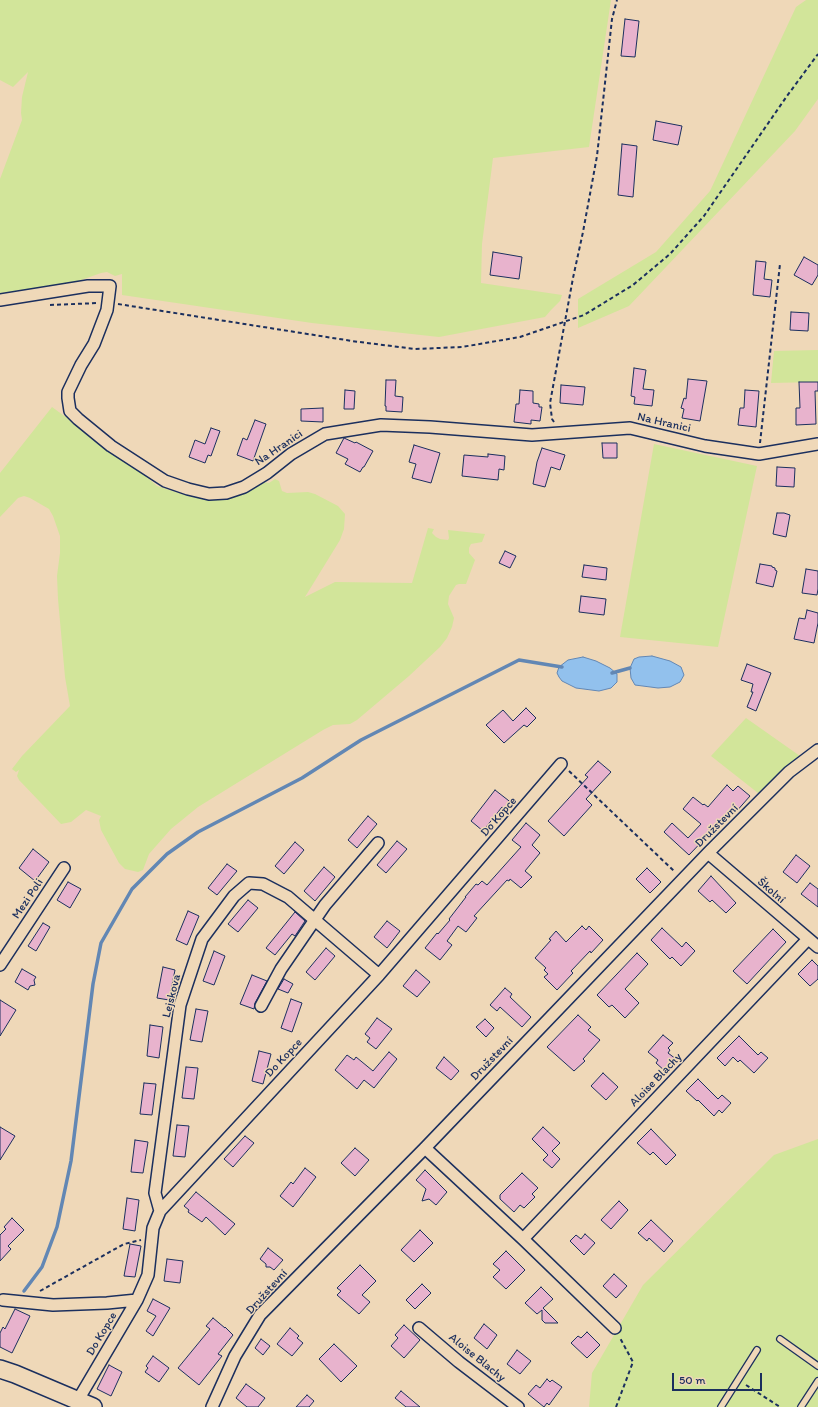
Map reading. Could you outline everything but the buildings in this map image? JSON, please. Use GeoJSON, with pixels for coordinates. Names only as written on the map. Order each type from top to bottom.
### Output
{"type":"FeatureCollection","features":[{"type":"Feature","properties":{"kind":"main road"},"geometry":{"type":"LineString","coordinates":[[0,1369],[16,1374],[86,1403]]}},
{"type":"Feature","properties":{"kind":"street","name":"Na Hranici"},"geometry":{"type":"LineString","coordinates":[[0,300],[88,286],[110,286],[107,310],[94,344],[81,365],[68,392],[70,411],[78,420],[111,446],[165,481],[209,494],[226,493],[244,487],[267,473],[291,454],[325,434],[381,425],[430,427],[532,435],[630,428],[705,446],[759,454],[818,444]]}},
{"type":"Feature","properties":{"kind":"street","name":"Družstevní"},"geometry":{"type":"LineString","coordinates":[[212,1407],[235,1356],[260,1316],[425,1148],[708,853],[789,772],[818,750]]}},
{"type":"Feature","properties":{"kind":"street","name":"Do Kopce"},"geometry":{"type":"LineString","coordinates":[[86,1403],[148,1275],[153,1228],[160,1211],[379,975],[561,764]]}},
{"type":"Feature","properties":{"kind":"street"},"geometry":{"type":"LineString","coordinates":[[261,1006],[281,969],[325,905],[378,843]]}},
{"type":"Feature","properties":{"kind":"street","name":"Školní"},"geometry":{"type":"LineString","coordinates":[[708,853],[818,948]]}},
{"type":"Feature","properties":{"kind":"street","name":"Mezi Poli"},"geometry":{"type":"LineString","coordinates":[[0,964],[64,868]]}},
{"type":"Feature","properties":{"kind":"street","name":"Lejskova"},"geometry":{"type":"LineString","coordinates":[[160,1211],[155,1193],[180,1005],[202,939],[234,896],[248,883],[264,884],[288,897],[379,975]]}},
{"type":"Feature","properties":{"kind":"street","name":"Aloise Blachy"},"geometry":{"type":"LineString","coordinates":[[523,1239],[808,939]]}},
{"type":"Feature","properties":{"kind":"street"},"geometry":{"type":"LineString","coordinates":[[425,1148],[523,1239],[615,1328]]}},
{"type":"Feature","properties":{"kind":"street"},"geometry":{"type":"LineString","coordinates":[[1,1300],[53,1305],[107,1303],[137,1300]]}},
{"type":"Feature","properties":{"kind":"street","name":"Aloise Blachy"},"geometry":{"type":"LineString","coordinates":[[419,1328],[518,1407]]}},
{"type":"Feature","properties":{"kind":"lane"},"geometry":{"type":"LineString","coordinates":[[780,1339],[818,1366]]}},
{"type":"Feature","properties":{"kind":"lane"},"geometry":{"type":"LineString","coordinates":[[720,1407],[757,1350]]}},
{"type":"Feature","properties":{"kind":"lane"},"geometry":{"type":"LineString","coordinates":[[801,1407],[818,1381]]}},
{"type":"Feature","properties":{"kind":"path"},"geometry":{"type":"LineString","coordinates":[[565,433],[552,419],[550,403],[597,156],[612,19],[617,0]]}},
{"type":"Feature","properties":{"kind":"path"},"geometry":{"type":"LineString","coordinates":[[43,305],[108,302],[352,342],[415,348],[462,347],[520,337],[584,315],[633,285],[670,254],[704,216],[818,54]]}},
{"type":"Feature","properties":{"kind":"path"},"geometry":{"type":"LineString","coordinates":[[759,454],[780,264]]}},
{"type":"Feature","properties":{"kind":"path"},"geometry":{"type":"LineString","coordinates":[[561,764],[683,880]]}},
{"type":"Feature","properties":{"kind":"path"},"geometry":{"type":"LineString","coordinates":[[39,1292],[124,1244],[136,1240],[152,1239]]}},
{"type":"Feature","properties":{"kind":"path"},"geometry":{"type":"LineString","coordinates":[[615,1328],[633,1362],[616,1407]]}},
{"type":"Feature","properties":{"kind":"path"},"geometry":{"type":"LineString","coordinates":[[738,1380],[780,1407]]}},
{"type":"Feature","properties":{"kind":"green space"},"geometry":{"type":"Polygon","coordinates":[[[0,0],[611,0],[589,147],[493,158],[482,244],[481,283],[562,295],[560,301],[545,317],[439,337],[312,323],[122,295],[122,274],[115,276],[107,272],[67,285],[0,293],[0,179],[22,120],[22,97],[28,72],[13,87],[0,80],[0,0]]]}},
{"type":"Feature","properties":{"kind":"green space"},"geometry":{"type":"Polygon","coordinates":[[[806,0],[818,0],[818,99],[795,131],[629,306],[578,328],[578,299],[656,252],[710,191],[796,7],[806,0]]]}},
{"type":"Feature","properties":{"kind":"green space"},"geometry":{"type":"Polygon","coordinates":[[[818,350],[818,382],[771,383],[774,351],[818,350]]]}},
{"type":"Feature","properties":{"kind":"green space"},"geometry":{"type":"Polygon","coordinates":[[[52,407],[141,472],[157,486],[191,497],[208,499],[236,496],[263,482],[269,483],[275,479],[279,481],[282,491],[287,493],[308,492],[338,506],[345,514],[344,529],[340,540],[305,597],[335,582],[412,583],[428,528],[434,529],[432,533],[436,537],[448,540],[448,530],[485,534],[482,542],[471,544],[469,548],[469,553],[475,560],[466,584],[456,585],[449,596],[448,604],[454,618],[447,638],[440,647],[409,676],[357,720],[350,724],[333,725],[323,730],[198,807],[171,829],[149,854],[143,870],[138,872],[125,869],[119,863],[101,830],[99,820],[101,816],[86,810],[71,822],[61,824],[19,780],[17,776],[19,770],[16,772],[12,769],[22,756],[70,706],[65,677],[58,599],[57,576],[60,553],[60,536],[53,516],[49,509],[24,496],[18,498],[0,517],[0,473],[52,407]]]}},
{"type":"Feature","properties":{"kind":"green space"},"geometry":{"type":"Polygon","coordinates":[[[654,444],[757,466],[718,647],[620,637],[654,444]]]}},
{"type":"Feature","properties":{"kind":"green space"},"geometry":{"type":"Polygon","coordinates":[[[746,718],[800,756],[758,793],[711,756],[746,718]]]}},
{"type":"Feature","properties":{"kind":"green space"},"geometry":{"type":"Polygon","coordinates":[[[818,1139],[818,1407],[589,1407],[592,1373],[643,1285],[774,1155],[818,1139]]]}},
{"type":"Feature","properties":{"kind":"water"},"geometry":{"type":"Polygon","coordinates":[[[652,656],[670,661],[681,667],[684,675],[680,682],[670,687],[658,688],[635,685],[631,678],[630,668],[634,659],[652,656]]]}},
{"type":"Feature","properties":{"kind":"water"},"geometry":{"type":"Polygon","coordinates":[[[583,657],[596,661],[610,668],[617,674],[617,682],[611,688],[599,691],[576,688],[562,681],[557,673],[559,667],[568,660],[583,657]]]}},
{"type":"Feature","properties":{"kind":"waterway"},"geometry":{"type":"LineString","coordinates":[[24,1291],[42,1267],[57,1227],[71,1161],[93,984],[101,943],[132,889],[167,854],[198,832],[302,778],[361,740],[519,660],[562,667]]}},
{"type":"Feature","properties":{"kind":"waterway"},"geometry":{"type":"LineString","coordinates":[[612,673],[630,668]]}}]}
